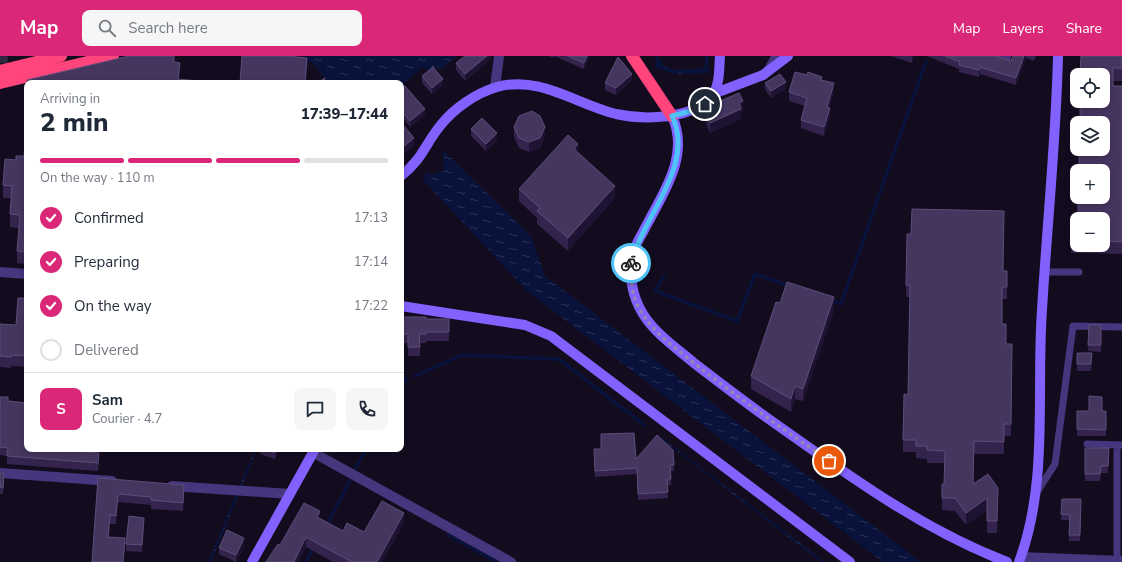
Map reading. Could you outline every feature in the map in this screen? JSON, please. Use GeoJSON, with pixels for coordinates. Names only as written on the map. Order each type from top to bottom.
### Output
{"type":"FeatureCollection","features":[{"type":"Feature","properties":{"kind":"highway"},"geometry":{"type":"LineString","coordinates":[[0,71],[61,56]]}},
{"type":"Feature","properties":{"kind":"highway"},"geometry":{"type":"LineString","coordinates":[[0,83],[113,56]]}},
{"type":"Feature","properties":{"kind":"highway"},"geometry":{"type":"LineString","coordinates":[[632,56],[672,116]]}},
{"type":"Feature","properties":{"kind":"street"},"geometry":{"type":"LineString","coordinates":[[495,87],[499,56]]}},
{"type":"Feature","properties":{"kind":"street"},"geometry":{"type":"LineString","coordinates":[[404,174],[415,165],[440,126],[450,115],[482,92],[495,87],[512,83],[529,84],[617,114],[632,116],[672,116],[691,111],[705,104],[713,94],[718,81],[720,56]]}},
{"type":"Feature","properties":{"kind":"street"},"geometry":{"type":"LineString","coordinates":[[713,94],[737,86],[766,72],[788,56]]}},
{"type":"Feature","properties":{"kind":"street"},"geometry":{"type":"LineString","coordinates":[[994,56],[1005,60],[1006,56]]}},
{"type":"Feature","properties":{"kind":"street"},"geometry":{"type":"LineString","coordinates":[[1058,56],[1057,96],[1042,310],[1038,450],[1035,496],[1020,560],[1120,560]]}},
{"type":"Feature","properties":{"kind":"street"},"geometry":{"type":"LineString","coordinates":[[672,116],[678,128],[680,142],[675,169],[641,234],[631,263],[630,278],[634,294],[640,310],[651,326],[665,340],[737,397],[865,487],[905,513],[940,532],[978,551],[1007,562]]}},
{"type":"Feature","properties":{"kind":"street"},"geometry":{"type":"LineString","coordinates":[[0,272],[24,274]]}},
{"type":"Feature","properties":{"kind":"street"},"geometry":{"type":"LineString","coordinates":[[404,306],[525,325],[551,336],[850,562]]}},
{"type":"Feature","properties":{"kind":"street"},"geometry":{"type":"LineString","coordinates":[[252,562],[313,452]]}},
{"type":"Feature","properties":{"kind":"street"},"geometry":{"type":"LineString","coordinates":[[316,452],[510,562]]}},
{"type":"Feature","properties":{"kind":"street"},"geometry":{"type":"LineString","coordinates":[[0,473],[124,482]]}},
{"type":"Feature","properties":{"kind":"street"},"geometry":{"type":"LineString","coordinates":[[163,485],[290,494]]}},
{"type":"Feature","properties":{"kind":"lane"},"geometry":{"type":"LineString","coordinates":[[766,72],[774,56]]}},
{"type":"Feature","properties":{"kind":"lane"},"geometry":{"type":"LineString","coordinates":[[1045,272],[1079,272]]}},
{"type":"Feature","properties":{"kind":"lane"},"geometry":{"type":"LineString","coordinates":[[1035,496],[1055,464],[1074,326],[1122,327]]}},
{"type":"Feature","properties":{"kind":"lane"},"geometry":{"type":"LineString","coordinates":[[1087,444],[1120,445],[1120,560]]}},
{"type":"Feature","properties":{"kind":"water"},"geometry":{"type":"Polygon","coordinates":[[[303,56],[456,56],[440,70],[436,66],[428,72],[423,67],[404,83],[404,80],[327,80],[312,62],[304,61],[303,56]]]}},
{"type":"Feature","properties":{"kind":"water"},"geometry":{"type":"Polygon","coordinates":[[[656,62],[674,70],[709,68],[709,73],[673,74],[655,67],[656,62]]]}},
{"type":"Feature","properties":{"kind":"water"},"geometry":{"type":"Polygon","coordinates":[[[443,150],[531,236],[545,276],[921,562],[883,562],[527,291],[422,179],[428,172],[433,175],[445,169],[443,164],[443,150]]]}},
{"type":"Feature","properties":{"kind":"water"},"geometry":{"type":"Polygon","coordinates":[[[661,437],[825,562],[821,562],[660,438],[661,437]]]}},
{"type":"Feature","properties":{"kind":"water"},"geometry":{"type":"Polygon","coordinates":[[[254,452],[256,452],[211,562],[208,562],[254,452]]]}},
{"type":"Feature","properties":{"kind":"building"},"geometry":{"type":"Polygon","coordinates":[[[129,56],[174,56],[174,62],[180,63],[178,79],[188,80],[27,80],[129,56]]]}},
{"type":"Feature","properties":{"kind":"building"},"geometry":{"type":"Polygon","coordinates":[[[242,56],[287,56],[307,58],[305,80],[240,80],[242,56]]]}},
{"type":"Feature","properties":{"kind":"building"},"geometry":{"type":"Polygon","coordinates":[[[465,56],[487,56],[465,74],[456,63],[465,56]]]}},
{"type":"Feature","properties":{"kind":"building"},"geometry":{"type":"Polygon","coordinates":[[[568,56],[587,56],[584,63],[568,56]]]}},
{"type":"Feature","properties":{"kind":"building"},"geometry":{"type":"Polygon","coordinates":[[[945,56],[996,56],[1011,61],[1013,56],[1024,56],[1016,78],[980,67],[979,70],[959,65],[960,62],[945,56]]]}},
{"type":"Feature","properties":{"kind":"building"},"geometry":{"type":"Polygon","coordinates":[[[1081,56],[1122,56],[1122,68],[1113,68],[1113,86],[1122,86],[1122,242],[1110,241],[1110,212],[1078,212],[1078,204],[1110,204],[1110,164],[1079,164],[1079,156],[1110,156],[1110,116],[1080,116],[1080,108],[1110,108],[1110,68],[1080,68],[1081,56]]]}},
{"type":"Feature","properties":{"kind":"building"},"geometry":{"type":"Polygon","coordinates":[[[618,57],[632,74],[616,88],[605,83],[618,57]]]}},
{"type":"Feature","properties":{"kind":"building"},"geometry":{"type":"Polygon","coordinates":[[[433,67],[443,79],[432,88],[422,76],[433,67]]]}},
{"type":"Feature","properties":{"kind":"building"},"geometry":{"type":"Polygon","coordinates":[[[795,72],[807,75],[808,72],[822,77],[821,80],[834,83],[827,107],[830,108],[824,127],[801,120],[807,98],[789,92],[795,72]]]}},
{"type":"Feature","properties":{"kind":"building"},"geometry":{"type":"Polygon","coordinates":[[[780,74],[786,82],[771,91],[765,83],[780,74]]]}},
{"type":"Feature","properties":{"kind":"building"},"geometry":{"type":"Polygon","coordinates":[[[405,86],[425,109],[410,121],[404,114],[405,86]]]}},
{"type":"Feature","properties":{"kind":"building"},"geometry":{"type":"Polygon","coordinates":[[[739,93],[743,101],[739,103],[741,109],[710,123],[704,108],[739,93]]]}},
{"type":"Feature","properties":{"kind":"building"},"geometry":{"type":"Polygon","coordinates":[[[532,111],[540,116],[545,127],[540,138],[529,142],[519,138],[514,127],[519,116],[532,111]]]}},
{"type":"Feature","properties":{"kind":"building"},"geometry":{"type":"Polygon","coordinates":[[[482,118],[497,133],[486,144],[471,129],[482,118]]]}},
{"type":"Feature","properties":{"kind":"building"},"geometry":{"type":"Polygon","coordinates":[[[404,126],[414,138],[404,146],[404,126]]]}},
{"type":"Feature","properties":{"kind":"building"},"geometry":{"type":"Polygon","coordinates":[[[568,135],[578,144],[574,149],[615,186],[568,238],[537,211],[540,208],[519,189],[568,135]]]}},
{"type":"Feature","properties":{"kind":"building"},"geometry":{"type":"Polygon","coordinates":[[[16,156],[24,156],[24,252],[17,251],[20,215],[10,214],[12,186],[3,185],[5,159],[16,160],[16,156]]]}},
{"type":"Feature","properties":{"kind":"building"},"geometry":{"type":"Polygon","coordinates":[[[912,209],[1004,211],[1003,271],[1007,271],[1007,287],[1002,287],[1002,324],[1006,324],[1006,344],[1012,344],[1011,424],[1004,424],[1004,442],[974,441],[973,484],[988,474],[998,488],[997,521],[987,521],[987,498],[966,513],[955,498],[942,498],[945,451],[927,450],[927,446],[916,446],[916,440],[903,440],[904,394],[908,395],[910,285],[906,285],[907,234],[911,234],[912,209]]]}},
{"type":"Feature","properties":{"kind":"building"},"geometry":{"type":"Polygon","coordinates":[[[787,282],[834,297],[803,389],[795,386],[791,399],[751,376],[776,302],[780,303],[787,282]]]}},
{"type":"Feature","properties":{"kind":"building"},"geometry":{"type":"Polygon","coordinates":[[[18,298],[24,298],[24,356],[0,356],[0,324],[16,325],[18,298]]]}},
{"type":"Feature","properties":{"kind":"building"},"geometry":{"type":"Polygon","coordinates":[[[404,317],[449,319],[449,332],[426,332],[426,334],[419,334],[420,347],[408,347],[408,334],[404,334],[404,317]]]}},
{"type":"Feature","properties":{"kind":"building"},"geometry":{"type":"Polygon","coordinates":[[[1089,325],[1101,325],[1101,345],[1088,345],[1089,325]]]}},
{"type":"Feature","properties":{"kind":"building"},"geometry":{"type":"Polygon","coordinates":[[[1077,353],[1092,353],[1091,364],[1077,364],[1077,353]]]}},
{"type":"Feature","properties":{"kind":"building"},"geometry":{"type":"Polygon","coordinates":[[[1089,396],[1102,397],[1102,411],[1106,411],[1106,430],[1077,429],[1077,411],[1089,411],[1089,396]]]}},
{"type":"Feature","properties":{"kind":"building"},"geometry":{"type":"Polygon","coordinates":[[[0,397],[8,397],[8,401],[24,403],[24,452],[99,453],[98,463],[7,456],[8,448],[0,447],[0,397]]]}},
{"type":"Feature","properties":{"kind":"building"},"geometry":{"type":"Polygon","coordinates":[[[634,433],[636,459],[657,435],[673,450],[674,465],[670,465],[671,479],[667,479],[668,492],[638,494],[637,468],[595,471],[594,449],[601,449],[601,434],[634,433]]]}},
{"type":"Feature","properties":{"kind":"building"},"geometry":{"type":"Polygon","coordinates":[[[1085,448],[1109,448],[1108,466],[1101,466],[1100,474],[1085,474],[1085,448]]]}},
{"type":"Feature","properties":{"kind":"building"},"geometry":{"type":"Polygon","coordinates":[[[0,473],[4,473],[3,488],[0,487],[0,473]]]}},
{"type":"Feature","properties":{"kind":"building"},"geometry":{"type":"Polygon","coordinates":[[[98,478],[184,485],[183,503],[151,500],[151,497],[118,494],[116,516],[110,515],[108,537],[125,538],[123,562],[92,562],[98,478]]]}},
{"type":"Feature","properties":{"kind":"building"},"geometry":{"type":"Polygon","coordinates":[[[1062,499],[1081,499],[1080,535],[1069,535],[1070,515],[1061,514],[1062,499]]]}},
{"type":"Feature","properties":{"kind":"building"},"geometry":{"type":"Polygon","coordinates":[[[382,501],[404,513],[377,562],[352,562],[306,537],[294,562],[266,562],[278,544],[280,545],[304,503],[320,511],[317,517],[343,531],[347,523],[364,532],[382,501]]]}},
{"type":"Feature","properties":{"kind":"building"},"geometry":{"type":"Polygon","coordinates":[[[129,516],[144,518],[142,545],[126,544],[129,516]]]}},
{"type":"Feature","properties":{"kind":"building"},"geometry":{"type":"Polygon","coordinates":[[[227,530],[244,538],[236,555],[219,548],[227,530]]]}},
{"type":"Feature","properties":{"kind":"waterway"},"geometry":{"type":"LineString","coordinates":[[656,56],[661,64],[660,66]]}},
{"type":"Feature","properties":{"kind":"waterway"},"geometry":{"type":"LineString","coordinates":[[706,71],[707,56]]}},
{"type":"Feature","properties":{"kind":"waterway"},"geometry":{"type":"LineString","coordinates":[[830,300],[841,304],[926,61]]}},
{"type":"Feature","properties":{"kind":"waterway"},"geometry":{"type":"LineString","coordinates":[[664,276],[655,291],[737,321],[755,274],[790,286]]}},
{"type":"Feature","properties":{"kind":"waterway"},"geometry":{"type":"LineString","coordinates":[[415,376],[462,355],[559,359],[644,425]]}},
{"type":"Feature","properties":{"kind":"waterway"},"geometry":{"type":"LineString","coordinates":[[404,383],[406,379]]}},
{"type":"Feature","properties":{"kind":"waterway"},"geometry":{"type":"LineString","coordinates":[[355,469],[364,452]]}},
{"type":"Feature","properties":{"kind":"waterway"},"geometry":{"type":"LineString","coordinates":[[326,526],[350,481]]}},
{"type":"Feature","properties":{"kind":"waterway"},"geometry":{"type":"LineString","coordinates":[[448,535],[497,562]]}},
{"type":"Feature","properties":{"kind":"waterway"},"geometry":{"type":"LineString","coordinates":[[306,562],[314,547]]}},
{"type":"Feature","properties":{"kind":"tunnel"},"geometry":{"type":"LineString","coordinates":[[1,78],[3,56]]}},
{"type":"Feature","properties":{"kind":"way so far"},"geometry":{"type":"LineString","coordinates":[[631,263],[630,278],[640,310],[651,326],[665,340],[737,397],[829,461]]}},
{"type":"Feature","properties":{"kind":"route"},"geometry":{"type":"LineString","coordinates":[[631,263],[634,250],[641,234],[675,169],[680,142],[678,128],[672,116],[691,111],[705,104]]}}]}
